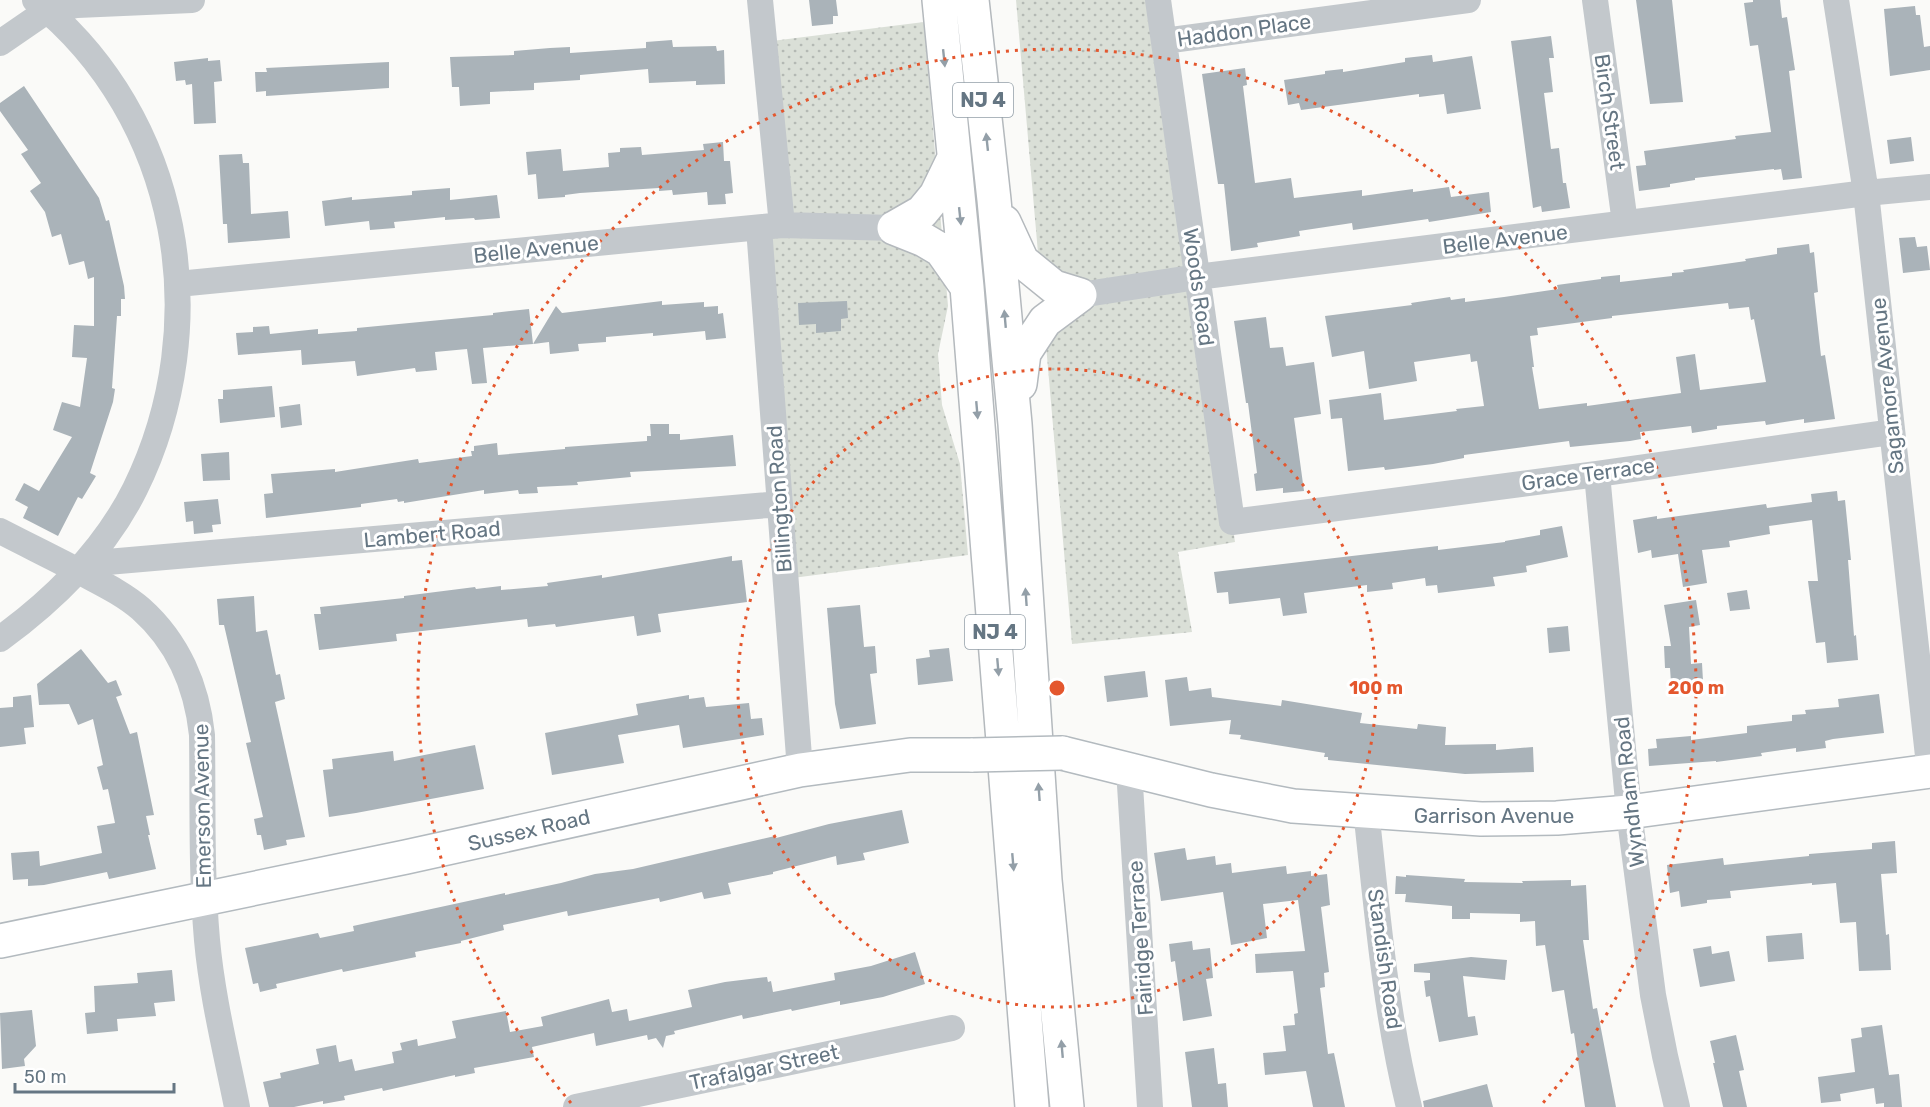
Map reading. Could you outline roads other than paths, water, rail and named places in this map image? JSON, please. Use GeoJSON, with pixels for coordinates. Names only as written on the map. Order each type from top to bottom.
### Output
{"type":"FeatureCollection","features":[{"type":"Feature","properties":{"kind":"main road","name":"NJ 4"},"geometry":{"type":"LineString","coordinates":[[939,0],[967,287],[1032,1107]]}},
{"type":"Feature","properties":{"kind":"main road","name":"NJ 4"},"geometry":{"type":"LineString","coordinates":[[972,0],[1015,424],[1045,880],[1067,1107]]}},
{"type":"Feature","properties":{"kind":"main road"},"geometry":{"type":"LineString","coordinates":[[894,228],[922,212],[936,195],[954,158]]}},
{"type":"Feature","properties":{"kind":"main road"},"geometry":{"type":"LineString","coordinates":[[994,200],[1022,261],[1054,287],[1080,295]]}},
{"type":"Feature","properties":{"kind":"main road"},"geometry":{"type":"LineString","coordinates":[[894,228],[924,240],[941,250],[967,287]]}},
{"type":"Feature","properties":{"kind":"main road"},"geometry":{"type":"LineString","coordinates":[[1015,424],[1024,353],[1045,321],[1080,295]]}},
{"type":"Feature","properties":{"kind":"main road","name":"Garrison Avenue"},"geometry":{"type":"LineString","coordinates":[[1062,753],[1211,790],[1293,806],[1481,819],[1557,818],[1629,812],[1930,772]]}},
{"type":"Feature","properties":{"kind":"main road","name":"Sussex Road"},"geometry":{"type":"LineString","coordinates":[[0,941],[406,857],[800,770],[910,755],[1062,753]]}},
{"type":"Feature","properties":{"kind":"street"},"geometry":{"type":"LineString","coordinates":[[0,43],[42,5],[192,0]]}},
{"type":"Feature","properties":{"kind":"street","name":"Billington Road"},"geometry":{"type":"LineString","coordinates":[[760,0],[771,227],[780,504],[800,770]]}},
{"type":"Feature","properties":{"kind":"street","name":"Woods Road"},"geometry":{"type":"LineString","coordinates":[[1158,0],[1232,522],[1284,515]]}},
{"type":"Feature","properties":{"kind":"street","name":"Haddon Place"},"geometry":{"type":"LineString","coordinates":[[1164,41],[1468,0]]}},
{"type":"Feature","properties":{"kind":"street","name":"Birch Street"},"geometry":{"type":"LineString","coordinates":[[1595,0],[1625,223]]}},
{"type":"Feature","properties":{"kind":"street","name":"Sagamore Avenue"},"geometry":{"type":"LineString","coordinates":[[1836,0],[1866,193],[1930,772]]}},
{"type":"Feature","properties":{"kind":"street"},"geometry":{"type":"LineString","coordinates":[[0,639],[34,614],[81,568],[109,532],[134,490],[154,446],[166,406],[175,358],[179,309],[173,242],[165,201],[149,155],[110,81],[79,42],[42,5]]}},
{"type":"Feature","properties":{"kind":"street","name":"Belle Avenue"},"geometry":{"type":"LineString","coordinates":[[1080,295],[1197,277],[1866,193],[1930,187]]}},
{"type":"Feature","properties":{"kind":"street","name":"Belle Avenue"},"geometry":{"type":"LineString","coordinates":[[178,284],[771,227],[894,228]]}},
{"type":"Feature","properties":{"kind":"street","name":"Grace Terrace"},"geometry":{"type":"LineString","coordinates":[[1284,515],[1892,432]]}},
{"type":"Feature","properties":{"kind":"street","name":"Wyndham Road"},"geometry":{"type":"LineString","coordinates":[[1597,474],[1629,812],[1653,995],[1677,1107]]}},
{"type":"Feature","properties":{"kind":"street","name":"Lambert Road"},"geometry":{"type":"LineString","coordinates":[[81,568],[780,504]]}},
{"type":"Feature","properties":{"kind":"street","name":"Emerson Avenue"},"geometry":{"type":"LineString","coordinates":[[0,531],[81,568],[141,609],[170,642],[193,687],[200,714],[202,735],[204,899],[207,942],[237,1107]]}},
{"type":"Feature","properties":{"kind":"street","name":"Fairidge Terrace"},"geometry":{"type":"LineString","coordinates":[[1129,769],[1150,1107]]}},
{"type":"Feature","properties":{"kind":"street","name":"Standish Road"},"geometry":{"type":"LineString","coordinates":[[1366,810],[1387,991],[1409,1107]]}},
{"type":"Feature","properties":{"kind":"street","name":"Trafalgar Street"},"geometry":{"type":"LineString","coordinates":[[576,1107],[952,1028]]}}]}
